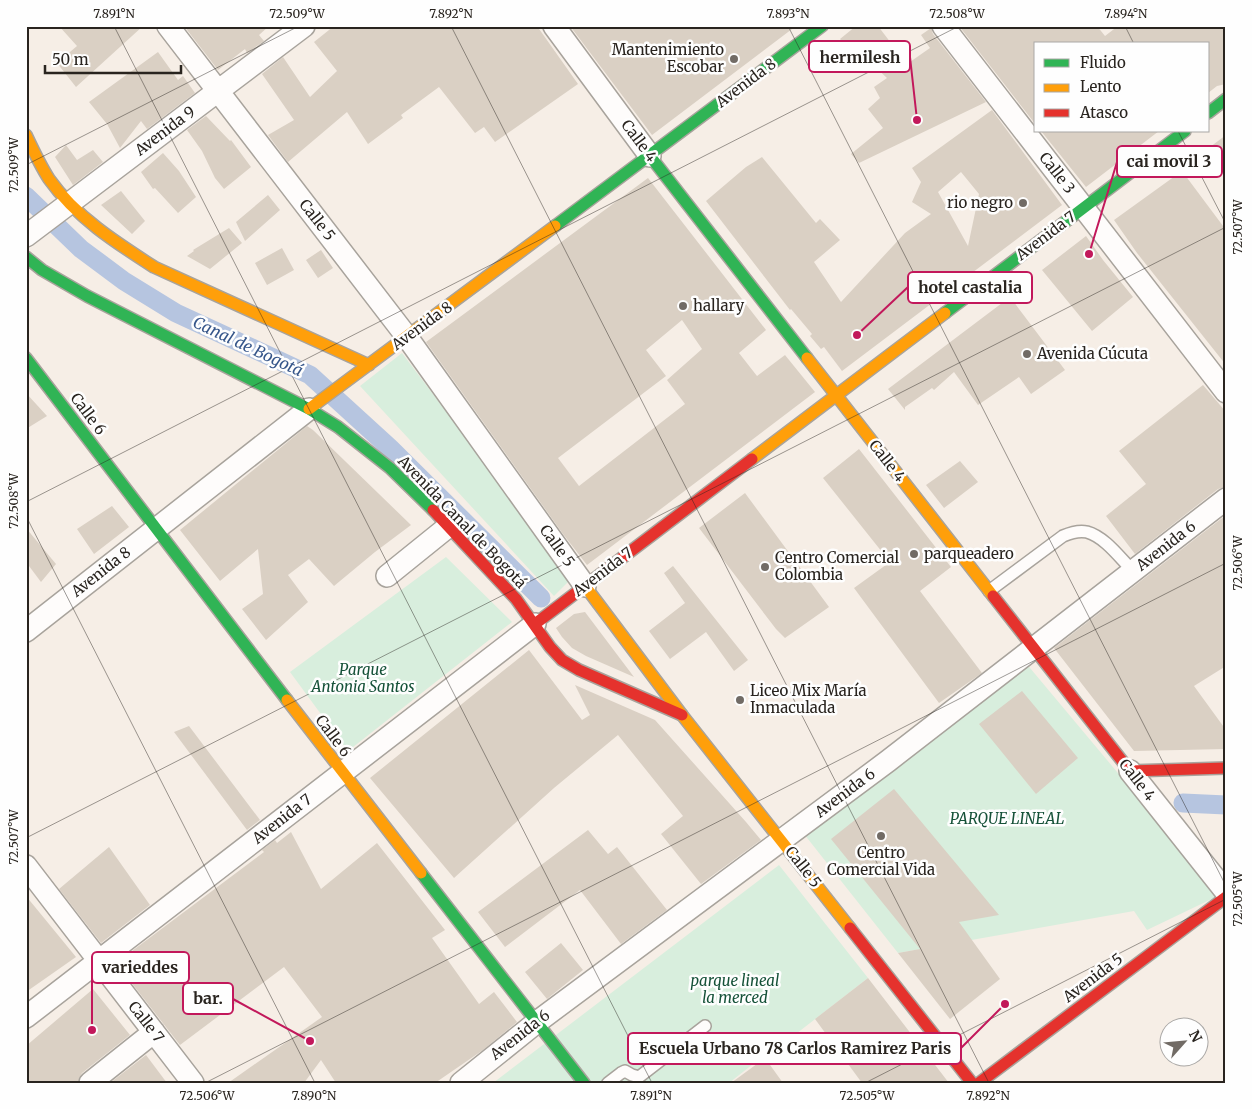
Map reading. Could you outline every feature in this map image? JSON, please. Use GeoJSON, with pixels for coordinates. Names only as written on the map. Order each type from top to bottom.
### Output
{"type":"FeatureCollection","features":[{"type":"Feature","properties":{"kind":"main road","name":"Avenida 8"},"geometry":{"type":"LineString","coordinates":[[317,404],[822,26]]}},
{"type":"Feature","properties":{"kind":"main road"},"geometry":{"type":"LineString","coordinates":[[1210,111],[1226,99]]}},
{"type":"Feature","properties":{"kind":"main road","name":"Avenida 7"},"geometry":{"type":"LineString","coordinates":[[535,624],[1184,132]]}},
{"type":"Feature","properties":{"kind":"main road"},"geometry":{"type":"LineString","coordinates":[[26,136],[61,209],[95,227],[154,266],[369,365]]}},
{"type":"Feature","properties":{"kind":"main road","name":"Calle 4"},"geometry":{"type":"LineString","coordinates":[[650,156],[1130,771]]}},
{"type":"Feature","properties":{"kind":"main road","name":"Avenida Canal de Bogotá"},"geometry":{"type":"LineString","coordinates":[[26,257],[42,270],[87,296],[317,404],[338,427],[390,468],[449,526],[516,600],[550,647],[562,660],[579,670],[682,715]]}},
{"type":"Feature","properties":{"kind":"main road","name":"Calle 6"},"geometry":{"type":"LineString","coordinates":[[26,358],[342,772],[584,1083]]}},
{"type":"Feature","properties":{"kind":"main road","name":"Calle 5"},"geometry":{"type":"LineString","coordinates":[[585,586],[682,715],[972,1083]]}},
{"type":"Feature","properties":{"kind":"main road"},"geometry":{"type":"LineString","coordinates":[[1130,771],[1226,768]]}},
{"type":"Feature","properties":{"kind":"main road","name":"Avenida 5"},"geometry":{"type":"LineString","coordinates":[[979,1083],[1226,898]]}},
{"type":"Feature","properties":{"kind":"street","name":"Calle 5"},"geometry":{"type":"LineString","coordinates":[[168,26],[407,337],[585,586]]}},
{"type":"Feature","properties":{"kind":"street","name":"Avenida 9"},"geometry":{"type":"LineString","coordinates":[[29,234],[304,26]]}},
{"type":"Feature","properties":{"kind":"street","name":"Calle 4"},"geometry":{"type":"LineString","coordinates":[[554,26],[650,156]]}},
{"type":"Feature","properties":{"kind":"street","name":"Calle 3"},"geometry":{"type":"LineString","coordinates":[[943,26],[1226,392]]}},
{"type":"Feature","properties":{"kind":"street","name":"Avenida 8"},"geometry":{"type":"LineString","coordinates":[[26,631],[317,404]]}},
{"type":"Feature","properties":{"kind":"street","name":"Avenida 6"},"geometry":{"type":"LineString","coordinates":[[461,1083],[537,1022],[888,761],[1226,499]]}},
{"type":"Feature","properties":{"kind":"street"},"geometry":{"type":"LineString","coordinates":[[387,576],[449,526]]}},
{"type":"Feature","properties":{"kind":"street","name":"Avenida 7"},"geometry":{"type":"LineString","coordinates":[[26,1017],[535,624]]}},
{"type":"Feature","properties":{"kind":"street","name":"Calle 4"},"geometry":{"type":"LineString","coordinates":[[1130,771],[1226,892]]}},
{"type":"Feature","properties":{"kind":"street","name":"Calle 7"},"geometry":{"type":"LineString","coordinates":[[26,866],[194,1083]]}},
{"type":"Feature","properties":{"kind":"street"},"geometry":{"type":"LineString","coordinates":[[90,1083],[154,1032]]}},
{"type":"Feature","properties":{"kind":"lane"},"geometry":{"type":"LineString","coordinates":[[989,591],[1063,536],[1074,532],[1086,532],[1100,539],[1133,571]]}},
{"type":"Feature","properties":{"kind":"lane"},"geometry":{"type":"LineString","coordinates":[[608,1083],[626,1071],[639,1077],[705,1026]]}},
{"type":"Feature","properties":{"kind":"green space"},"geometry":{"type":"Polygon","coordinates":[[[402,353],[572,578],[554,596],[360,386],[402,353]]]}},
{"type":"Feature","properties":{"kind":"green space","name":"Parque Antonia Santos"},"geometry":{"type":"Polygon","coordinates":[[[446,557],[512,622],[348,751],[290,672],[446,557]]]}},
{"type":"Feature","properties":{"kind":"green space","name":"PARQUE LINEAL"},"geometry":{"type":"Polygon","coordinates":[[[1025,662],[1220,895],[1147,930],[1134,911],[898,953],[804,834],[1025,662]]]}},
{"type":"Feature","properties":{"kind":"green space","name":"parque lineal la merced"},"geometry":{"type":"Polygon","coordinates":[[[779,865],[868,978],[765,1058],[758,1060],[729,1083],[493,1083],[779,865]]]}},
{"type":"Feature","properties":{"kind":"building"},"geometry":{"type":"Polygon","coordinates":[[[59,26],[143,26],[76,87],[57,63],[77,46],[59,26]]]}},
{"type":"Feature","properties":{"kind":"building"},"geometry":{"type":"Polygon","coordinates":[[[184,26],[269,26],[259,35],[264,41],[247,53],[245,49],[218,70],[184,26]]]}},
{"type":"Feature","properties":{"kind":"building"},"geometry":{"type":"Polygon","coordinates":[[[334,26],[537,26],[578,84],[495,142],[484,127],[475,133],[439,87],[401,115],[403,118],[368,144],[347,112],[288,162],[268,135],[294,120],[262,74],[283,57],[310,97],[337,71],[314,42],[334,26]]]}},
{"type":"Feature","properties":{"kind":"building"},"geometry":{"type":"Polygon","coordinates":[[[570,26],[796,26],[652,135],[570,26]]]}},
{"type":"Feature","properties":{"kind":"building"},"geometry":{"type":"Polygon","coordinates":[[[856,26],[878,26],[907,64],[930,48],[921,35],[931,28],[933,34],[986,102],[859,163],[851,154],[883,128],[868,109],[880,98],[874,87],[887,78],[855,48],[851,51],[840,39],[856,26]]]}},
{"type":"Feature","properties":{"kind":"building"},"geometry":{"type":"Polygon","coordinates":[[[959,26],[1097,26],[1105,36],[1118,26],[1226,26],[1226,84],[1217,86],[1210,91],[1210,42],[1034,42],[1034,122],[959,26]]]}},
{"type":"Feature","properties":{"kind":"building"},"geometry":{"type":"Polygon","coordinates":[[[158,52],[178,80],[183,76],[195,93],[147,129],[141,121],[120,148],[107,124],[89,102],[158,52]]]}},
{"type":"Feature","properties":{"kind":"building"},"geometry":{"type":"Polygon","coordinates":[[[992,110],[1062,205],[842,371],[824,347],[821,349],[810,336],[812,334],[790,310],[706,201],[746,167],[762,157],[816,223],[820,219],[840,240],[814,262],[841,302],[905,233],[931,214],[912,202],[921,182],[912,168],[992,110]],[[961,172],[938,192],[968,246],[979,194],[961,172]]]}},
{"type":"Feature","properties":{"kind":"building"},"geometry":{"type":"Polygon","coordinates":[[[206,116],[231,140],[251,167],[224,189],[215,178],[202,151],[187,130],[206,116]]]}},
{"type":"Feature","properties":{"kind":"building"},"geometry":{"type":"Polygon","coordinates":[[[1042,132],[1158,132],[1086,187],[1042,132]]]}},
{"type":"Feature","properties":{"kind":"building"},"geometry":{"type":"Polygon","coordinates":[[[1226,135],[1226,175],[1206,150],[1226,135]]]}},
{"type":"Feature","properties":{"kind":"building"},"geometry":{"type":"Polygon","coordinates":[[[66,145],[77,160],[93,150],[103,162],[73,185],[55,157],[66,145]]]}},
{"type":"Feature","properties":{"kind":"building"},"geometry":{"type":"Polygon","coordinates":[[[163,153],[179,171],[196,197],[178,213],[155,188],[153,189],[141,172],[163,153]]]}},
{"type":"Feature","properties":{"kind":"building"},"geometry":{"type":"Polygon","coordinates":[[[1182,171],[1226,230],[1226,365],[1137,253],[1114,220],[1182,171]]]}},
{"type":"Feature","properties":{"kind":"building"},"geometry":{"type":"Polygon","coordinates":[[[648,178],[766,330],[739,353],[757,376],[785,355],[815,392],[587,565],[426,342],[648,178]],[[682,320],[646,350],[666,376],[558,458],[579,486],[685,404],[667,380],[702,349],[682,320]]]}},
{"type":"Feature","properties":{"kind":"building"},"geometry":{"type":"Polygon","coordinates":[[[121,191],[145,221],[132,234],[101,205],[121,191]]]}},
{"type":"Feature","properties":{"kind":"building"},"geometry":{"type":"Polygon","coordinates":[[[268,195],[280,210],[245,241],[236,222],[268,195]]]}},
{"type":"Feature","properties":{"kind":"building"},"geometry":{"type":"Polygon","coordinates":[[[229,228],[242,243],[210,269],[187,256],[193,250],[229,228]]]}},
{"type":"Feature","properties":{"kind":"building"},"geometry":{"type":"Polygon","coordinates":[[[1086,236],[1133,297],[1092,331],[1042,270],[1086,236]]]}},
{"type":"Feature","properties":{"kind":"building"},"geometry":{"type":"Polygon","coordinates":[[[282,248],[294,270],[267,285],[255,263],[282,248]]]}},
{"type":"Feature","properties":{"kind":"building"},"geometry":{"type":"Polygon","coordinates":[[[321,250],[333,268],[318,278],[306,260],[321,250]]]}},
{"type":"Feature","properties":{"kind":"building"},"geometry":{"type":"Polygon","coordinates":[[[1010,297],[1065,370],[1031,394],[1019,377],[978,405],[954,372],[934,390],[932,388],[905,407],[905,410],[888,389],[1010,297]]]}},
{"type":"Feature","properties":{"kind":"building"},"geometry":{"type":"Polygon","coordinates":[[[1203,385],[1226,412],[1226,487],[1218,489],[1135,554],[1106,516],[1146,484],[1119,451],[1203,385]]]}},
{"type":"Feature","properties":{"kind":"building"},"geometry":{"type":"Polygon","coordinates":[[[26,393],[47,416],[26,429],[26,393]]]}},
{"type":"Feature","properties":{"kind":"building"},"geometry":{"type":"Polygon","coordinates":[[[307,426],[411,525],[334,586],[309,559],[288,575],[308,602],[266,640],[242,609],[263,594],[258,549],[220,581],[180,530],[307,426]]]}},
{"type":"Feature","properties":{"kind":"building"},"geometry":{"type":"Polygon","coordinates":[[[859,449],[951,567],[920,591],[982,673],[939,703],[854,588],[890,562],[823,478],[859,449]]]}},
{"type":"Feature","properties":{"kind":"building"},"geometry":{"type":"Polygon","coordinates":[[[960,461],[978,482],[944,508],[926,485],[960,461]]]}},
{"type":"Feature","properties":{"kind":"building","name":"Centro Comercial Colombia"},"geometry":{"type":"Polygon","coordinates":[[[745,493],[829,607],[785,638],[776,629],[699,528],[745,493]]]}},
{"type":"Feature","properties":{"kind":"building"},"geometry":{"type":"Polygon","coordinates":[[[112,506],[129,527],[94,554],[77,529],[112,506]]]}},
{"type":"Feature","properties":{"kind":"building"},"geometry":{"type":"Polygon","coordinates":[[[1226,515],[1226,666],[1194,686],[1226,730],[1226,749],[1134,751],[1054,648],[1226,515]]]}},
{"type":"Feature","properties":{"kind":"building"},"geometry":{"type":"Polygon","coordinates":[[[26,528],[56,564],[41,582],[26,562],[26,528]]]}},
{"type":"Feature","properties":{"kind":"building"},"geometry":{"type":"Polygon","coordinates":[[[673,566],[748,660],[734,671],[706,632],[670,659],[649,631],[685,603],[664,573],[673,566]]]}},
{"type":"Feature","properties":{"kind":"building"},"geometry":{"type":"Polygon","coordinates":[[[585,612],[634,677],[586,656],[572,648],[562,637],[556,628],[574,614],[585,612]]]}},
{"type":"Feature","properties":{"kind":"building"},"geometry":{"type":"Polygon","coordinates":[[[529,650],[582,720],[590,715],[575,685],[655,720],[761,840],[701,884],[661,834],[683,816],[618,735],[554,788],[454,878],[370,778],[529,650]]]}},
{"type":"Feature","properties":{"kind":"building"},"geometry":{"type":"Polygon","coordinates":[[[1022,691],[1078,758],[1036,794],[979,724],[1022,691]]]}},
{"type":"Feature","properties":{"kind":"building"},"geometry":{"type":"Polygon","coordinates":[[[189,726],[260,820],[247,830],[174,732],[189,726]]]}},
{"type":"Feature","properties":{"kind":"building"},"geometry":{"type":"Polygon","coordinates":[[[894,789],[999,915],[959,922],[1000,979],[950,1019],[898,953],[920,949],[831,839],[894,789]]]}},
{"type":"Feature","properties":{"kind":"building"},"geometry":{"type":"Polygon","coordinates":[[[588,830],[608,854],[617,847],[667,910],[621,944],[580,890],[505,947],[478,912],[588,830]]]}},
{"type":"Feature","properties":{"kind":"building"},"geometry":{"type":"Polygon","coordinates":[[[291,832],[321,889],[377,843],[445,930],[432,938],[479,1004],[494,992],[517,1022],[483,1050],[435,1083],[336,1083],[321,1060],[304,1083],[228,1083],[322,1017],[284,967],[180,1045],[116,963],[264,852],[262,850],[275,840],[277,843],[291,832]]]}},
{"type":"Feature","properties":{"kind":"building"},"geometry":{"type":"Polygon","coordinates":[[[109,847],[150,905],[101,943],[59,889],[109,847]]]}},
{"type":"Feature","properties":{"kind":"building"},"geometry":{"type":"Polygon","coordinates":[[[26,896],[76,957],[26,992],[26,896]]]}},
{"type":"Feature","properties":{"kind":"building"},"geometry":{"type":"Polygon","coordinates":[[[561,943],[583,970],[547,999],[525,972],[561,943]]]}},
{"type":"Feature","properties":{"kind":"building"},"geometry":{"type":"Polygon","coordinates":[[[868,978],[949,1083],[862,1083],[815,1019],[868,978]]]}},
{"type":"Feature","properties":{"kind":"building"},"geometry":{"type":"Polygon","coordinates":[[[93,989],[130,1035],[82,1073],[78,1083],[26,1083],[26,1046],[93,989]]]}},
{"type":"Feature","properties":{"kind":"building"},"geometry":{"type":"Polygon","coordinates":[[[146,1055],[167,1083],[110,1083],[146,1055]]]}},
{"type":"Feature","properties":{"kind":"building"},"geometry":{"type":"Polygon","coordinates":[[[765,1058],[783,1083],[731,1083],[765,1058]]]}},
{"type":"Feature","properties":{"kind":"waterway","name":"Canal de Bogotá"},"geometry":{"type":"LineString","coordinates":[[26,196],[81,249],[124,281],[176,313],[310,375],[390,448],[541,598]]}},
{"type":"Feature","properties":{"kind":"waterway","name":"Canal de Bogotá"},"geometry":{"type":"LineString","coordinates":[[1183,803],[1226,805]]}},
{"type":"Feature","properties":{"kind":"traffic: fast"},"geometry":{"type":"LineString","coordinates":[[555,226],[822,26]]}},
{"type":"Feature","properties":{"kind":"traffic: fast"},"geometry":{"type":"LineString","coordinates":[[1210,111],[1226,99]]}},
{"type":"Feature","properties":{"kind":"traffic: fast"},"geometry":{"type":"LineString","coordinates":[[945,313],[1184,132]]}},
{"type":"Feature","properties":{"kind":"traffic: fast"},"geometry":{"type":"LineString","coordinates":[[650,156],[807,358]]}},
{"type":"Feature","properties":{"kind":"traffic: fast"},"geometry":{"type":"LineString","coordinates":[[26,257],[42,270],[87,296],[309,409],[338,427],[390,468],[433,510]]}},
{"type":"Feature","properties":{"kind":"traffic: fast"},"geometry":{"type":"LineString","coordinates":[[26,358],[287,700]]}},
{"type":"Feature","properties":{"kind":"traffic: fast"},"geometry":{"type":"LineString","coordinates":[[421,873],[584,1083]]}},
{"type":"Feature","properties":{"kind":"traffic: slow"},"geometry":{"type":"LineString","coordinates":[[26,135],[46,174],[60,193],[84,217],[125,248],[154,267],[369,365]]}},
{"type":"Feature","properties":{"kind":"traffic: slow"},"geometry":{"type":"LineString","coordinates":[[309,409],[555,226]]}},
{"type":"Feature","properties":{"kind":"traffic: slow"},"geometry":{"type":"LineString","coordinates":[[752,459],[945,313]]}},
{"type":"Feature","properties":{"kind":"traffic: slow"},"geometry":{"type":"LineString","coordinates":[[807,358],[993,596]]}},
{"type":"Feature","properties":{"kind":"traffic: slow"},"geometry":{"type":"LineString","coordinates":[[585,586],[682,715],[850,928]]}},
{"type":"Feature","properties":{"kind":"traffic: slow"},"geometry":{"type":"LineString","coordinates":[[287,700],[421,873]]}},
{"type":"Feature","properties":{"kind":"traffic: jam"},"geometry":{"type":"LineString","coordinates":[[535,624],[752,459]]}},
{"type":"Feature","properties":{"kind":"traffic: jam"},"geometry":{"type":"LineString","coordinates":[[433,510],[516,599],[550,647],[562,660],[579,670],[682,715]]}},
{"type":"Feature","properties":{"kind":"traffic: jam"},"geometry":{"type":"LineString","coordinates":[[993,596],[1130,771],[1226,768]]}},
{"type":"Feature","properties":{"kind":"traffic: jam"},"geometry":{"type":"LineString","coordinates":[[979,1083],[1226,897]]}},
{"type":"Feature","properties":{"kind":"traffic: jam"},"geometry":{"type":"LineString","coordinates":[[850,928],[972,1083]]}},
{"type":"Feature","properties":{"kind":"place","name":"Mantenimiento Escobar"},"geometry":{"type":"Point","coordinates":[734,59]}},
{"type":"Feature","properties":{"kind":"place","name":"hermilesh"},"geometry":{"type":"Point","coordinates":[917,120]}},
{"type":"Feature","properties":{"kind":"place","name":"rio negro"},"geometry":{"type":"Point","coordinates":[1023,203]}},
{"type":"Feature","properties":{"kind":"place","name":"cai movil 3"},"geometry":{"type":"Point","coordinates":[1089,254]}},
{"type":"Feature","properties":{"kind":"place","name":"hallary"},"geometry":{"type":"Point","coordinates":[683,306]}},
{"type":"Feature","properties":{"kind":"place","name":"hotel castalia"},"geometry":{"type":"Point","coordinates":[857,335]}},
{"type":"Feature","properties":{"kind":"place","name":"Avenida Cúcuta"},"geometry":{"type":"Point","coordinates":[1027,354]}},
{"type":"Feature","properties":{"kind":"place","name":"parqueadero"},"geometry":{"type":"Point","coordinates":[914,554]}},
{"type":"Feature","properties":{"kind":"place","name":"Centro Comercial Colombia"},"geometry":{"type":"Point","coordinates":[765,567]}},
{"type":"Feature","properties":{"kind":"place","name":"Liceo Mix María Inmaculada"},"geometry":{"type":"Point","coordinates":[740,700]}},
{"type":"Feature","properties":{"kind":"place","name":"Centro Comercial Vida"},"geometry":{"type":"Point","coordinates":[881,836]}},
{"type":"Feature","properties":{"kind":"place","name":"Escuela Urbano 78 Carlos Ramirez Paris"},"geometry":{"type":"Point","coordinates":[1005,1004]}},
{"type":"Feature","properties":{"kind":"place","name":"varieddes"},"geometry":{"type":"Point","coordinates":[92,1030]}},
{"type":"Feature","properties":{"kind":"place","name":"bar."},"geometry":{"type":"Point","coordinates":[310,1041]}}]}
